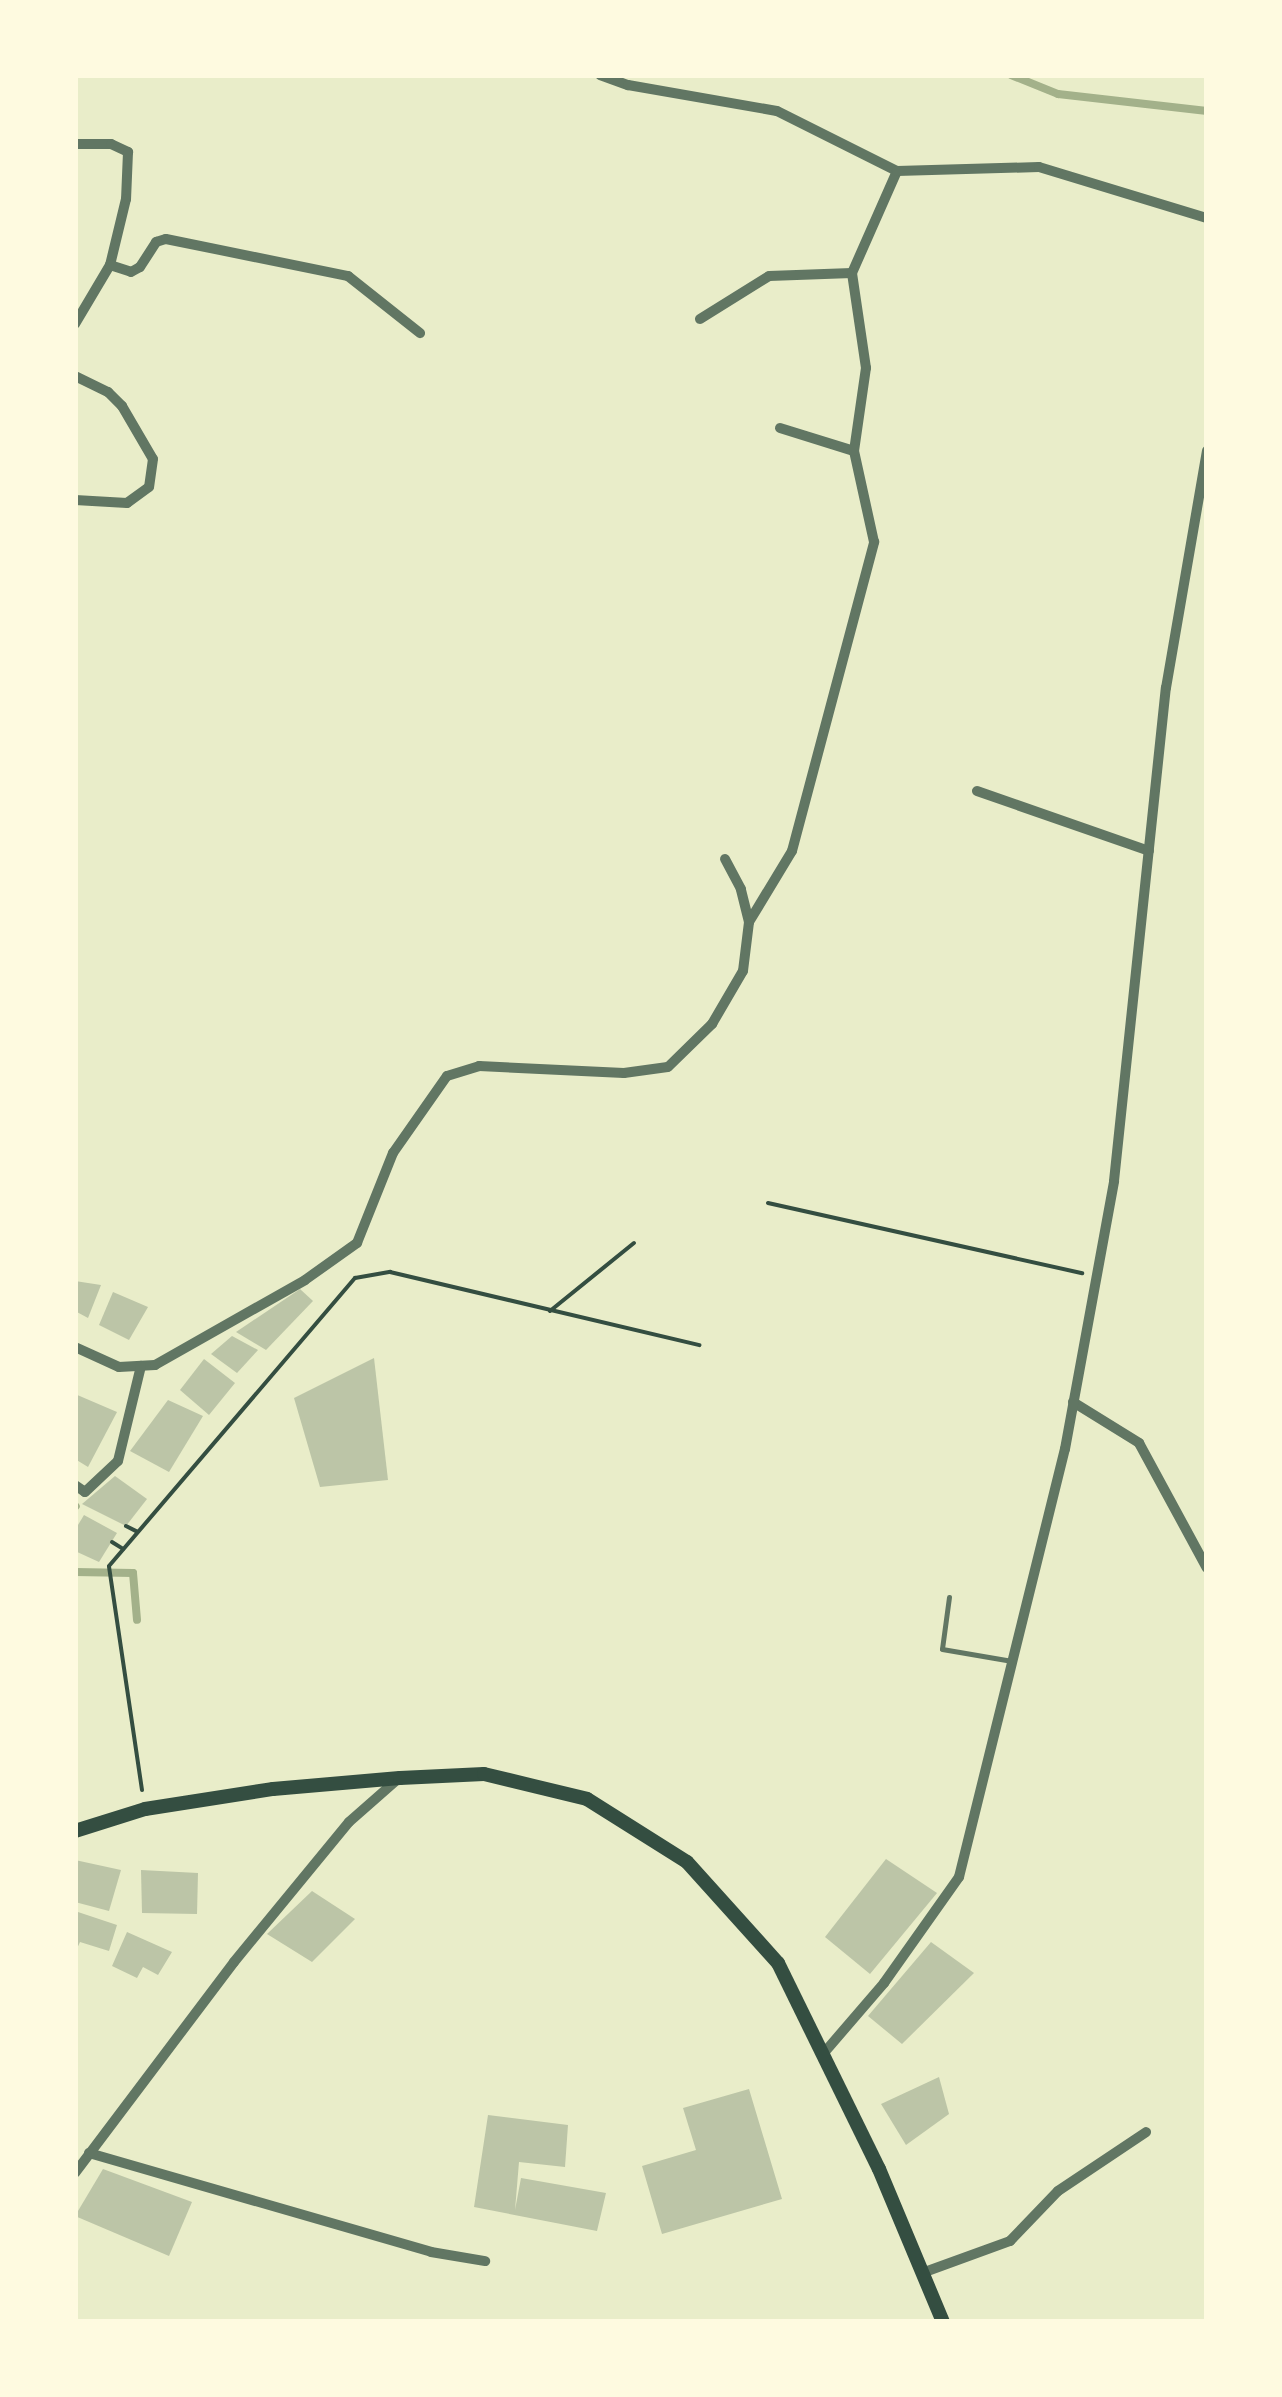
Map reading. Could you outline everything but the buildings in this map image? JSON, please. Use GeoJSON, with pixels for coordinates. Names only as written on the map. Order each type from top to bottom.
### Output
{"type":"FeatureCollection","features":[{"type":"Feature","properties":{"kind":"main road"},"geometry":{"type":"LineString","coordinates":[[75,1832],[145,1810],[273,1789],[400,1778],[484,1774],[587,1799],[687,1862],[778,1964],[823,2054],[943,2322]]}},
{"type":"Feature","properties":{"kind":"street"},"geometry":{"type":"LineString","coordinates":[[600,75],[628,86],[777,111],[897,171],[1039,167],[1207,218]]}},
{"type":"Feature","properties":{"kind":"street"},"geometry":{"type":"LineString","coordinates":[[75,144],[111,144],[128,152],[126,199],[110,265],[75,324]]}},
{"type":"Feature","properties":{"kind":"street"},"geometry":{"type":"LineString","coordinates":[[748,922],[792,851],[874,542],[854,452],[866,368],[852,273],[897,171]]}},
{"type":"Feature","properties":{"kind":"street"},"geometry":{"type":"LineString","coordinates":[[110,265],[131,272],[140,266],[156,242],[166,240],[296,263],[348,276],[420,333]]}},
{"type":"Feature","properties":{"kind":"street"},"geometry":{"type":"LineString","coordinates":[[700,319],[768,276],[852,273]]}},
{"type":"Feature","properties":{"kind":"street"},"geometry":{"type":"LineString","coordinates":[[75,376],[108,392],[122,406],[153,459],[149,487],[127,503],[75,500]]}},
{"type":"Feature","properties":{"kind":"street"},"geometry":{"type":"LineString","coordinates":[[780,428],[854,452]]}},
{"type":"Feature","properties":{"kind":"street"},"geometry":{"type":"LineString","coordinates":[[823,2054],[884,1983],[958,1877],[1074,1402],[1114,1180],[1166,688],[1207,450]]}},
{"type":"Feature","properties":{"kind":"street"},"geometry":{"type":"LineString","coordinates":[[977,790],[1149,851]]}},
{"type":"Feature","properties":{"kind":"street"},"geometry":{"type":"LineString","coordinates":[[75,1347],[119,1367],[155,1365],[305,1280],[357,1243],[393,1154],[446,1076],[479,1066],[624,1073],[668,1067],[712,1024],[742,972],[748,922],[741,890],[725,859]]}},
{"type":"Feature","properties":{"kind":"street"},"geometry":{"type":"LineString","coordinates":[[75,1485],[85,1492],[118,1461],[141,1366]]}},
{"type":"Feature","properties":{"kind":"street"},"geometry":{"type":"LineString","coordinates":[[1074,1402],[1138,1443],[1207,1568]]}},
{"type":"Feature","properties":{"kind":"street"},"geometry":{"type":"LineString","coordinates":[[75,2172],[314,1864],[349,1822],[400,1778]]}},
{"type":"Feature","properties":{"kind":"street"},"geometry":{"type":"LineString","coordinates":[[922,2273],[1010,2241],[1058,2191],[1146,2132]]}},
{"type":"Feature","properties":{"kind":"street"},"geometry":{"type":"LineString","coordinates":[[90,2153],[431,2252],[485,2261]]}},
{"type":"Feature","properties":{"kind":"lane"},"geometry":{"type":"LineString","coordinates":[[949,1597],[942,1649],[1012,1660]]}},
{"type":"Feature","properties":{"kind":"path"},"geometry":{"type":"LineString","coordinates":[[768,1202],[1096,1276]]}},
{"type":"Feature","properties":{"kind":"path"},"geometry":{"type":"LineString","coordinates":[[550,1311],[634,1243]]}},
{"type":"Feature","properties":{"kind":"path"},"geometry":{"type":"LineString","coordinates":[[145,1810],[108,1566],[355,1278],[390,1272],[700,1345]]}},
{"type":"Feature","properties":{"kind":"path"},"geometry":{"type":"LineString","coordinates":[[126,1526],[138,1532]]}},
{"type":"Feature","properties":{"kind":"path"},"geometry":{"type":"LineString","coordinates":[[112,1542],[123,1549]]}},
{"type":"Feature","properties":{"kind":"waterway"},"geometry":{"type":"LineString","coordinates":[[1011,75],[1058,94],[1207,111]]}},
{"type":"Feature","properties":{"kind":"waterway"},"geometry":{"type":"LineString","coordinates":[[75,1572],[133,1573],[137,1620]]}}]}
